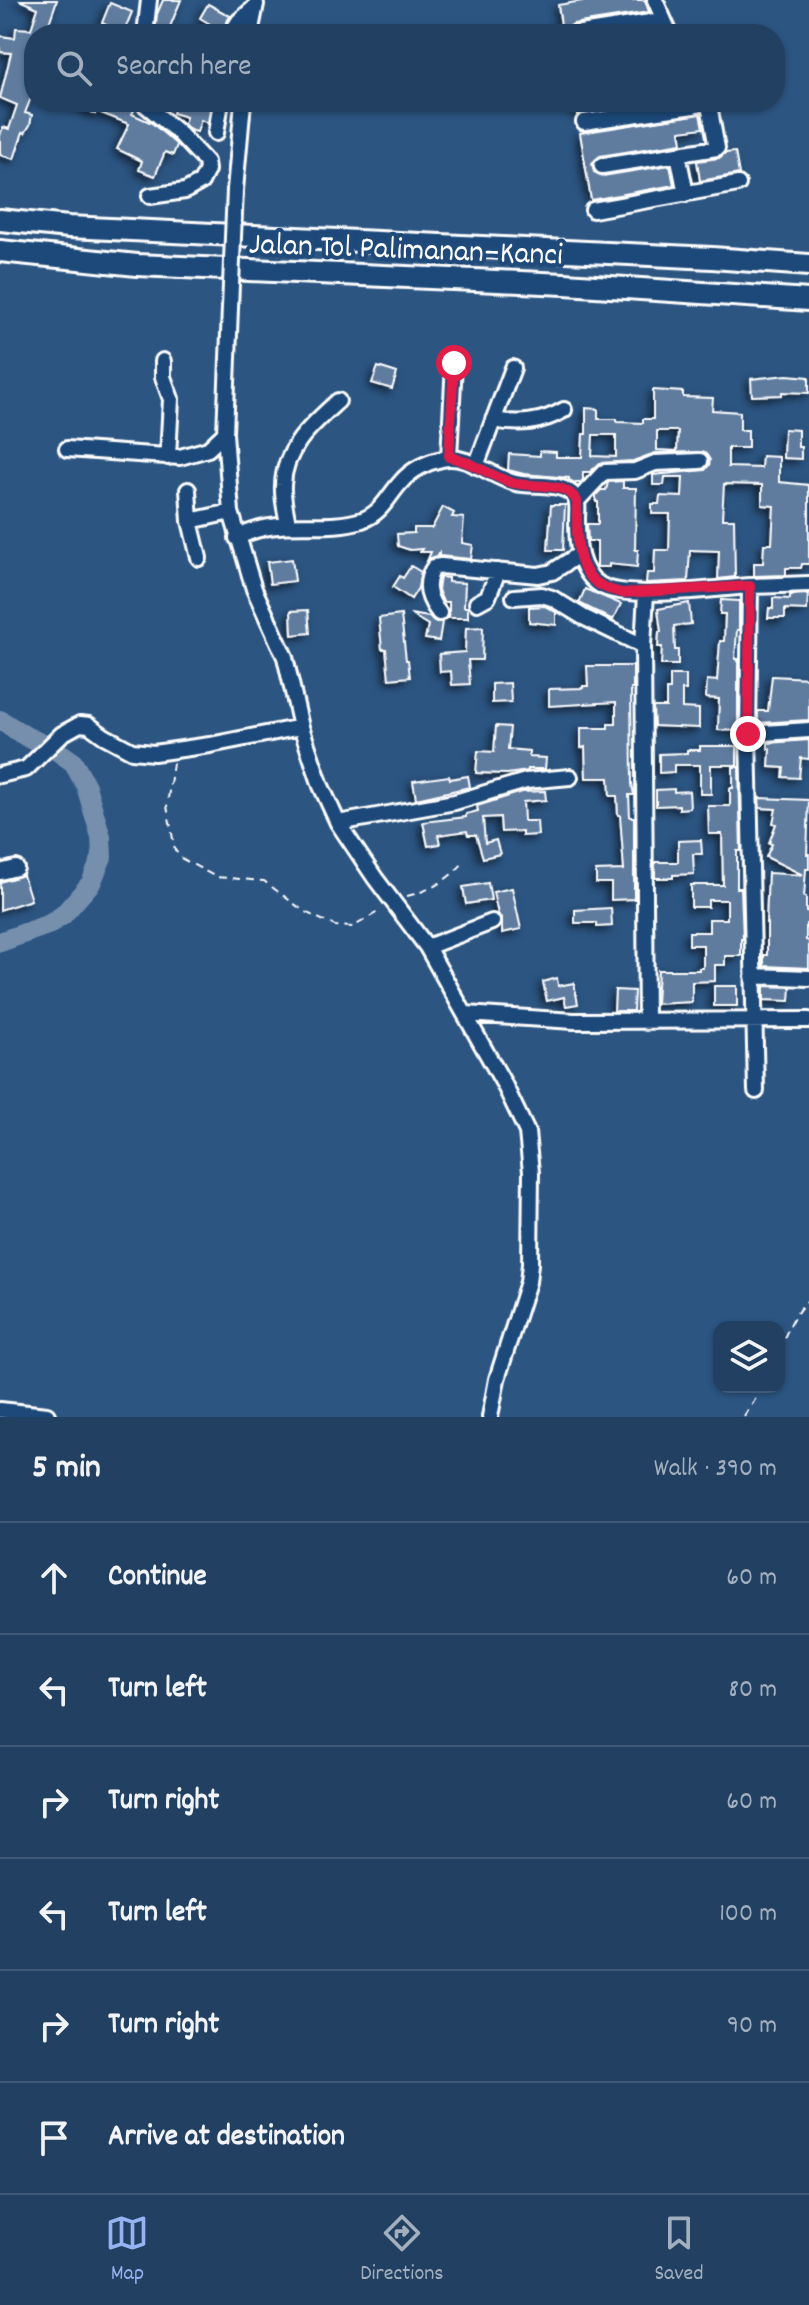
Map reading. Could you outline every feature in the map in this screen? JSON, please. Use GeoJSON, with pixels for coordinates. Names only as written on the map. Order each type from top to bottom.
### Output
{"type":"FeatureCollection","features":[{"type":"Feature","properties":{"kind":"highway","name":"Jalan Tol Palimanan–Kanci"},"geometry":{"type":"LineString","coordinates":[[0,220],[69,227],[809,265]]}},
{"type":"Feature","properties":{"kind":"highway","name":"Jalan Tol Palimanan–Kanci"},"geometry":{"type":"LineString","coordinates":[[0,251],[153,266],[565,284],[809,300]]}},
{"type":"Feature","properties":{"kind":"street"},"geometry":{"type":"LineString","coordinates":[[146,24],[149,0]]}},
{"type":"Feature","properties":{"kind":"street"},"geometry":{"type":"LineString","coordinates":[[655,0],[665,24]]}},
{"type":"Feature","properties":{"kind":"street"},"geometry":{"type":"LineString","coordinates":[[237,24],[256,3]]}},
{"type":"Feature","properties":{"kind":"street"},"geometry":{"type":"LineString","coordinates":[[252,24],[256,3]]}},
{"type":"Feature","properties":{"kind":"street"},"geometry":{"type":"LineString","coordinates":[[150,196],[185,191],[201,182],[207,170],[206,162],[154,112]]}},
{"type":"Feature","properties":{"kind":"street"},"geometry":{"type":"LineString","coordinates":[[216,133],[219,112]]}},
{"type":"Feature","properties":{"kind":"street"},"geometry":{"type":"LineString","coordinates":[[242,112],[235,190],[225,433],[231,512],[237,538],[254,589],[285,657],[301,727],[321,786],[338,823],[427,947],[522,1120],[529,1146],[528,1282],[497,1379],[490,1417]]}},
{"type":"Feature","properties":{"kind":"street"},"geometry":{"type":"LineString","coordinates":[[584,122],[652,112]]}},
{"type":"Feature","properties":{"kind":"street"},"geometry":{"type":"LineString","coordinates":[[602,166],[717,148],[710,112]]}},
{"type":"Feature","properties":{"kind":"street"},"geometry":{"type":"LineString","coordinates":[[678,154],[686,194]]}},
{"type":"Feature","properties":{"kind":"street"},"geometry":{"type":"LineString","coordinates":[[593,210],[738,184]]}},
{"type":"Feature","properties":{"kind":"street"},"geometry":{"type":"LineString","coordinates":[[163,361],[163,377],[171,399],[168,457]]}},
{"type":"Feature","properties":{"kind":"street"},"geometry":{"type":"LineString","coordinates":[[449,457],[454,363]]}},
{"type":"Feature","properties":{"kind":"street"},"geometry":{"type":"LineString","coordinates":[[476,466],[513,368]]}},
{"type":"Feature","properties":{"kind":"street"},"geometry":{"type":"LineString","coordinates":[[288,524],[282,488],[285,470],[300,439],[338,401]]}},
{"type":"Feature","properties":{"kind":"street"},"geometry":{"type":"LineString","coordinates":[[493,420],[528,423],[564,410]]}},
{"type":"Feature","properties":{"kind":"street"},"geometry":{"type":"LineString","coordinates":[[67,449],[183,456],[204,451],[225,433]]}},
{"type":"Feature","properties":{"kind":"street"},"geometry":{"type":"LineString","coordinates":[[237,538],[248,532],[288,524],[362,520],[384,505],[400,483],[417,469],[449,457],[515,483],[570,492],[577,501],[577,538],[585,570],[603,587],[622,593],[646,593],[809,584]]}},
{"type":"Feature","properties":{"kind":"street"},"geometry":{"type":"LineString","coordinates":[[577,501],[604,472],[635,471],[655,463],[700,461]]}},
{"type":"Feature","properties":{"kind":"street"},"geometry":{"type":"LineString","coordinates":[[188,490],[190,521],[199,558]]}},
{"type":"Feature","properties":{"kind":"street"},"geometry":{"type":"LineString","coordinates":[[190,521],[231,512]]}},
{"type":"Feature","properties":{"kind":"street"},"geometry":{"type":"LineString","coordinates":[[439,613],[429,600],[430,573],[434,567],[538,575],[552,572],[580,554]]}},
{"type":"Feature","properties":{"kind":"street"},"geometry":{"type":"LineString","coordinates":[[477,603],[488,597],[498,571]]}},
{"type":"Feature","properties":{"kind":"street"},"geometry":{"type":"LineString","coordinates":[[750,586],[748,734],[756,1091]]}},
{"type":"Feature","properties":{"kind":"street"},"geometry":{"type":"LineString","coordinates":[[646,593],[643,646],[646,1022]]}},
{"type":"Feature","properties":{"kind":"street"},"geometry":{"type":"LineString","coordinates":[[514,597],[542,595],[552,598],[643,646]]}},
{"type":"Feature","properties":{"kind":"street"},"geometry":{"type":"LineString","coordinates":[[0,775],[26,769],[62,734],[74,726],[86,724],[132,751],[154,753],[301,727]]}},
{"type":"Feature","properties":{"kind":"street"},"geometry":{"type":"LineString","coordinates":[[748,734],[809,730]]}},
{"type":"Feature","properties":{"kind":"street"},"geometry":{"type":"LineString","coordinates":[[338,823],[455,802],[526,781],[570,777]]}},
{"type":"Feature","properties":{"kind":"street"},"geometry":{"type":"LineString","coordinates":[[0,872],[16,868]]}},
{"type":"Feature","properties":{"kind":"street"},"geometry":{"type":"LineString","coordinates":[[427,947],[492,922]]}},
{"type":"Feature","properties":{"kind":"street"},"geometry":{"type":"LineString","coordinates":[[753,976],[809,978]]}},
{"type":"Feature","properties":{"kind":"street"},"geometry":{"type":"LineString","coordinates":[[466,1014],[574,1021],[809,1020]]}},
{"type":"Feature","properties":{"kind":"street"},"geometry":{"type":"LineString","coordinates":[[0,1410],[47,1415]]}},
{"type":"Feature","properties":{"kind":"path"},"geometry":{"type":"LineString","coordinates":[[175,750],[167,806],[175,850],[181,858],[216,877],[264,881],[305,912],[335,926],[353,927],[393,900],[428,891],[441,884],[465,861]]}},
{"type":"Feature","properties":{"kind":"path"},"geometry":{"type":"LineString","coordinates":[[785,1337],[799,1309],[809,1299]]}},
{"type":"Feature","properties":{"kind":"path"},"geometry":{"type":"LineString","coordinates":[[744,1417],[759,1393]]}},
{"type":"Feature","properties":{"kind":"building"},"geometry":{"type":"Polygon","coordinates":[[[19,0],[57,0],[49,24],[33,24],[38,8],[19,0]]]}},
{"type":"Feature","properties":{"kind":"building"},"geometry":{"type":"Polygon","coordinates":[[[163,0],[181,0],[171,24],[156,24],[163,0]]]}},
{"type":"Feature","properties":{"kind":"building"},"geometry":{"type":"Polygon","coordinates":[[[588,0],[645,0],[649,12],[561,24],[558,5],[588,0]]]}},
{"type":"Feature","properties":{"kind":"building"},"geometry":{"type":"Polygon","coordinates":[[[110,3],[132,12],[127,24],[102,23],[110,3]]]}},
{"type":"Feature","properties":{"kind":"building"},"geometry":{"type":"Polygon","coordinates":[[[208,4],[230,16],[226,24],[210,24],[200,18],[208,4]]]}},
{"type":"Feature","properties":{"kind":"building"},"geometry":{"type":"Polygon","coordinates":[[[16,28],[24,29],[24,112],[32,115],[14,159],[0,155],[3,127],[9,129],[17,105],[0,98],[11,53],[0,52],[0,36],[15,38],[16,28]]]}},
{"type":"Feature","properties":{"kind":"building"},"geometry":{"type":"Polygon","coordinates":[[[99,112],[133,112],[152,123],[177,145],[173,155],[165,152],[155,176],[139,170],[142,161],[117,149],[129,124],[99,112]]]}},
{"type":"Feature","properties":{"kind":"building"},"geometry":{"type":"Polygon","coordinates":[[[210,112],[208,123],[201,120],[197,132],[184,124],[186,117],[173,113],[210,112]]]}},
{"type":"Feature","properties":{"kind":"building"},"geometry":{"type":"Polygon","coordinates":[[[700,114],[703,128],[680,131],[682,143],[600,156],[592,163],[594,172],[603,176],[670,165],[674,185],[591,200],[580,133],[700,114]]]}},
{"type":"Feature","properties":{"kind":"building"},"geometry":{"type":"Polygon","coordinates":[[[735,152],[739,174],[700,181],[697,161],[735,152]]]}},
{"type":"Feature","properties":{"kind":"building"},"geometry":{"type":"Polygon","coordinates":[[[378,367],[397,373],[392,389],[372,383],[378,367]]]}},
{"type":"Feature","properties":{"kind":"building"},"geometry":{"type":"Polygon","coordinates":[[[787,375],[809,377],[809,393],[782,392],[782,395],[752,396],[751,379],[787,375]]]}},
{"type":"Feature","properties":{"kind":"building"},"geometry":{"type":"Polygon","coordinates":[[[653,390],[683,392],[683,397],[713,398],[712,410],[740,412],[740,430],[748,430],[748,448],[728,448],[728,467],[761,468],[762,456],[779,457],[779,482],[809,485],[809,564],[802,564],[801,568],[786,568],[786,575],[754,576],[754,563],[763,563],[764,544],[772,544],[774,506],[762,505],[762,485],[724,484],[722,519],[734,519],[735,577],[718,579],[719,551],[690,550],[688,581],[646,583],[647,573],[654,573],[655,550],[669,550],[670,514],[652,514],[652,504],[659,504],[660,496],[682,497],[683,477],[665,477],[664,485],[653,485],[653,475],[705,470],[710,460],[704,452],[655,453],[633,461],[600,463],[590,472],[583,472],[580,483],[569,478],[508,470],[509,454],[540,456],[540,451],[556,452],[556,457],[582,457],[586,408],[598,409],[598,419],[643,423],[643,419],[653,419],[653,390]],[[657,431],[657,450],[677,451],[678,431],[657,431]],[[593,435],[592,456],[616,457],[616,435],[593,435]]]}},
{"type":"Feature","properties":{"kind":"building"},"geometry":{"type":"Polygon","coordinates":[[[784,429],[798,430],[801,459],[783,458],[784,429]]]}},
{"type":"Feature","properties":{"kind":"building"},"geometry":{"type":"Polygon","coordinates":[[[623,481],[623,488],[636,488],[637,567],[609,564],[609,567],[597,567],[597,541],[588,541],[587,524],[598,524],[596,495],[606,490],[608,482],[623,481]]]}},
{"type":"Feature","properties":{"kind":"building"},"geometry":{"type":"Polygon","coordinates":[[[551,505],[565,505],[563,550],[548,550],[551,505]]]}},
{"type":"Feature","properties":{"kind":"building"},"geometry":{"type":"Polygon","coordinates":[[[443,507],[454,513],[452,517],[464,518],[462,543],[473,545],[471,559],[439,556],[439,553],[428,559],[431,552],[398,546],[397,534],[414,533],[414,528],[432,528],[443,507]]]}},
{"type":"Feature","properties":{"kind":"building"},"geometry":{"type":"Polygon","coordinates":[[[292,559],[295,581],[270,584],[267,562],[292,559]]]}},
{"type":"Feature","properties":{"kind":"building"},"geometry":{"type":"Polygon","coordinates":[[[411,566],[421,572],[418,588],[411,599],[393,587],[411,566]]]}},
{"type":"Feature","properties":{"kind":"building"},"geometry":{"type":"Polygon","coordinates":[[[440,577],[448,578],[448,582],[465,583],[464,607],[468,607],[468,618],[449,618],[449,602],[443,602],[438,590],[440,577]]]}},
{"type":"Feature","properties":{"kind":"building"},"geometry":{"type":"Polygon","coordinates":[[[585,589],[621,604],[613,620],[579,603],[585,589]]]}},
{"type":"Feature","properties":{"kind":"building"},"geometry":{"type":"Polygon","coordinates":[[[808,594],[807,610],[785,609],[785,618],[768,618],[769,608],[773,609],[773,598],[790,599],[790,595],[808,594]]]}},
{"type":"Feature","properties":{"kind":"building"},"geometry":{"type":"Polygon","coordinates":[[[721,600],[739,601],[735,659],[738,659],[738,731],[718,730],[719,699],[706,698],[707,680],[717,681],[720,641],[724,641],[725,614],[720,614],[721,600]]]}},
{"type":"Feature","properties":{"kind":"building"},"geometry":{"type":"Polygon","coordinates":[[[689,603],[691,624],[674,626],[678,665],[661,665],[658,609],[689,603]]]}},
{"type":"Feature","properties":{"kind":"building"},"geometry":{"type":"Polygon","coordinates":[[[545,606],[556,612],[556,625],[529,622],[529,607],[545,606]]]}},
{"type":"Feature","properties":{"kind":"building"},"geometry":{"type":"Polygon","coordinates":[[[308,610],[310,633],[292,635],[291,611],[308,610]]]}},
{"type":"Feature","properties":{"kind":"building"},"geometry":{"type":"Polygon","coordinates":[[[410,614],[442,622],[439,641],[425,639],[428,625],[410,614]]]}},
{"type":"Feature","properties":{"kind":"building"},"geometry":{"type":"Polygon","coordinates":[[[401,615],[410,677],[389,679],[379,618],[401,615]]]}},
{"type":"Feature","properties":{"kind":"building"},"geometry":{"type":"Polygon","coordinates":[[[483,627],[482,660],[468,660],[470,684],[452,685],[451,671],[440,672],[439,654],[465,652],[466,628],[483,627]]]}},
{"type":"Feature","properties":{"kind":"building"},"geometry":{"type":"Polygon","coordinates":[[[587,666],[633,666],[634,795],[629,795],[630,817],[634,817],[634,899],[611,900],[611,883],[596,883],[596,871],[624,870],[620,815],[617,796],[610,796],[609,778],[586,778],[585,747],[581,748],[581,728],[608,728],[608,724],[616,724],[616,702],[549,706],[549,689],[588,686],[587,666]]]}},
{"type":"Feature","properties":{"kind":"building"},"geometry":{"type":"Polygon","coordinates":[[[670,675],[686,675],[682,708],[699,709],[699,728],[654,726],[653,707],[666,707],[670,675]]]}},
{"type":"Feature","properties":{"kind":"building"},"geometry":{"type":"Polygon","coordinates":[[[772,676],[809,678],[809,720],[758,723],[758,711],[768,711],[772,676]]]}},
{"type":"Feature","properties":{"kind":"building"},"geometry":{"type":"Polygon","coordinates":[[[510,683],[511,702],[492,703],[492,684],[510,683]]]}},
{"type":"Feature","properties":{"kind":"building"},"geometry":{"type":"Polygon","coordinates":[[[496,726],[510,727],[508,749],[529,751],[529,757],[546,758],[545,769],[507,774],[476,773],[478,751],[494,752],[496,726]]]}},
{"type":"Feature","properties":{"kind":"building"},"geometry":{"type":"Polygon","coordinates":[[[809,740],[809,759],[801,758],[799,778],[783,777],[784,768],[769,767],[768,743],[809,740]]]}},
{"type":"Feature","properties":{"kind":"building"},"geometry":{"type":"Polygon","coordinates":[[[700,746],[737,746],[737,765],[711,765],[711,794],[700,794],[700,765],[674,765],[674,772],[659,773],[659,754],[687,753],[687,750],[700,750],[700,746]]]}},
{"type":"Feature","properties":{"kind":"building"},"geometry":{"type":"Polygon","coordinates":[[[733,767],[739,767],[741,851],[737,851],[737,888],[741,888],[741,956],[725,956],[725,965],[715,965],[715,981],[692,982],[692,1002],[656,1004],[658,970],[703,968],[703,945],[689,945],[689,932],[709,932],[709,919],[727,919],[727,900],[708,900],[708,907],[691,907],[691,885],[723,885],[722,834],[709,834],[708,806],[730,806],[733,767]]]}},
{"type":"Feature","properties":{"kind":"building"},"geometry":{"type":"Polygon","coordinates":[[[449,776],[450,779],[468,776],[470,787],[416,799],[413,781],[449,776]]]}},
{"type":"Feature","properties":{"kind":"building"},"geometry":{"type":"Polygon","coordinates":[[[674,789],[674,792],[689,791],[690,808],[656,806],[656,790],[674,789]]]}},
{"type":"Feature","properties":{"kind":"building"},"geometry":{"type":"Polygon","coordinates":[[[545,791],[546,800],[523,802],[524,821],[537,821],[538,835],[522,836],[522,831],[501,832],[500,817],[483,818],[485,843],[496,840],[500,854],[483,858],[476,835],[468,835],[467,831],[438,835],[440,844],[428,846],[423,822],[466,817],[466,814],[478,811],[477,806],[522,792],[545,791]]]}},
{"type":"Feature","properties":{"kind":"building"},"geometry":{"type":"Polygon","coordinates":[[[759,798],[809,800],[809,869],[806,869],[804,897],[806,912],[809,912],[806,940],[809,941],[809,968],[764,966],[764,955],[767,955],[768,873],[803,875],[766,857],[772,844],[769,843],[776,824],[773,823],[776,809],[760,808],[759,798]]]}},
{"type":"Feature","properties":{"kind":"building"},"geometry":{"type":"Polygon","coordinates":[[[701,840],[702,854],[693,854],[694,874],[655,878],[655,862],[678,862],[678,841],[701,840]]]}},
{"type":"Feature","properties":{"kind":"building"},"geometry":{"type":"Polygon","coordinates":[[[23,875],[31,900],[0,910],[0,882],[23,875]]]}},
{"type":"Feature","properties":{"kind":"building"},"geometry":{"type":"Polygon","coordinates":[[[488,883],[491,900],[466,904],[463,887],[488,883]]]}},
{"type":"Feature","properties":{"kind":"building"},"geometry":{"type":"Polygon","coordinates":[[[512,888],[521,929],[502,933],[502,919],[493,892],[512,888]]]}},
{"type":"Feature","properties":{"kind":"building"},"geometry":{"type":"Polygon","coordinates":[[[611,908],[612,926],[575,923],[575,910],[611,908]]]}},
{"type":"Feature","properties":{"kind":"building"},"geometry":{"type":"Polygon","coordinates":[[[557,978],[558,986],[574,983],[578,1004],[566,1006],[564,997],[547,1001],[543,982],[557,978]]]}},
{"type":"Feature","properties":{"kind":"building"},"geometry":{"type":"Polygon","coordinates":[[[714,986],[737,986],[737,1006],[714,1006],[714,986]]]}},
{"type":"Feature","properties":{"kind":"building"},"geometry":{"type":"Polygon","coordinates":[[[764,986],[791,987],[790,1001],[764,1000],[764,986]]]}},
{"type":"Feature","properties":{"kind":"building"},"geometry":{"type":"Polygon","coordinates":[[[615,990],[634,991],[633,1011],[614,1011],[615,990]]]}},
{"type":"Feature","properties":{"kind":"waterway"},"geometry":{"type":"LineString","coordinates":[[0,720],[73,762],[86,786],[101,837],[102,857],[91,883],[63,915],[50,924],[0,942]]}},
{"type":"Feature","properties":{"kind":"route"},"geometry":{"type":"LineString","coordinates":[[454,363],[449,457],[515,483],[559,488],[574,495],[580,554],[585,570],[593,580],[622,593],[750,586],[748,734]]}}]}
